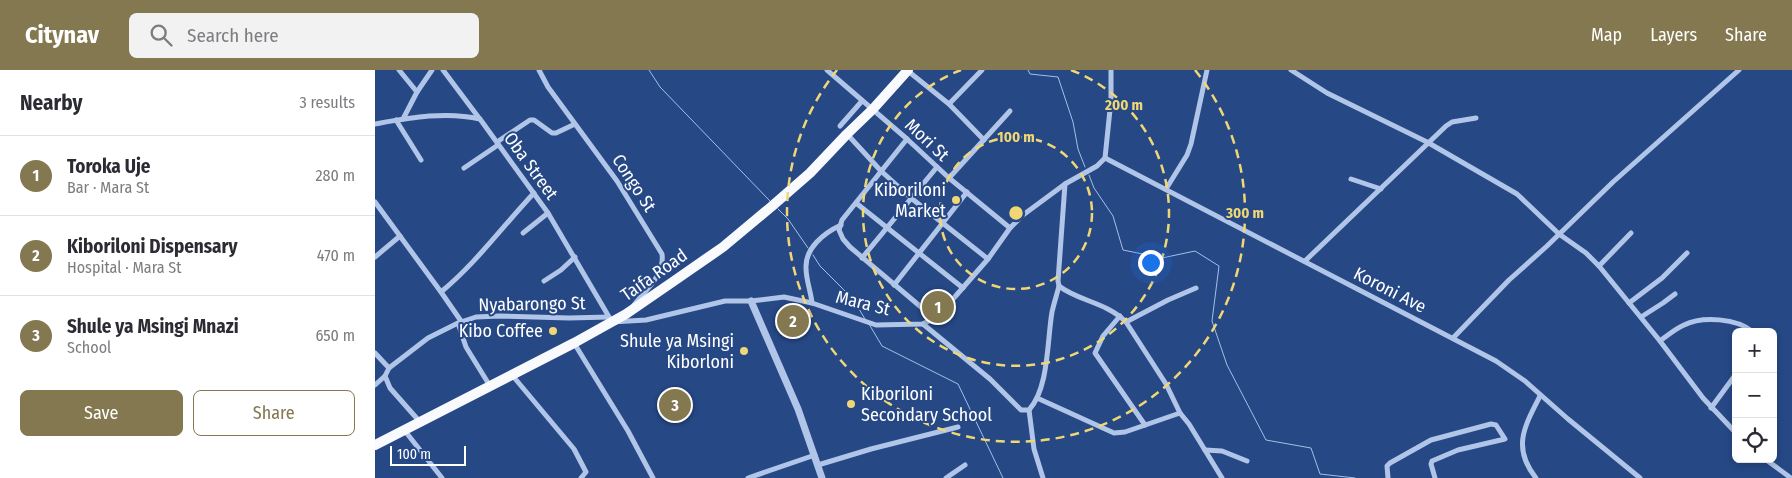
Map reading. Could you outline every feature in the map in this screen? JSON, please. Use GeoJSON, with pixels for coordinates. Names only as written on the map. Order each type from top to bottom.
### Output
{"type":"FeatureCollection","features":[{"type":"Feature","properties":{"kind":"highway","name":"Taifa Road"},"geometry":{"type":"LineString","coordinates":[[375,445],[575,343],[610,320],[626,314],[723,247],[809,173],[873,110],[908,70]]}},
{"type":"Feature","properties":{"kind":"street"},"geometry":{"type":"LineString","coordinates":[[399,70],[417,92]]}},
{"type":"Feature","properties":{"kind":"street"},"geometry":{"type":"LineString","coordinates":[[403,119],[417,92],[432,70]]}},
{"type":"Feature","properties":{"kind":"street","name":"Oba Street"},"geometry":{"type":"LineString","coordinates":[[443,70],[547,212],[575,257],[610,320]]}},
{"type":"Feature","properties":{"kind":"street","name":"Congo St"},"geometry":{"type":"LineString","coordinates":[[539,70],[548,87],[617,181],[661,254],[663,262],[659,274],[626,314]]}},
{"type":"Feature","properties":{"kind":"street","name":"Mori St"},"geometry":{"type":"LineString","coordinates":[[827,70],[949,178],[1010,228]]}},
{"type":"Feature","properties":{"kind":"street"},"geometry":{"type":"LineString","coordinates":[[908,70],[949,104],[983,140]]}},
{"type":"Feature","properties":{"kind":"street"},"geometry":{"type":"LineString","coordinates":[[949,104],[982,70]]}},
{"type":"Feature","properties":{"kind":"street"},"geometry":{"type":"LineString","coordinates":[[1105,158],[1111,100],[1111,70]]}},
{"type":"Feature","properties":{"kind":"street"},"geometry":{"type":"LineString","coordinates":[[1166,189],[1187,155],[1191,144],[1207,70]]}},
{"type":"Feature","properties":{"kind":"street"},"geometry":{"type":"LineString","coordinates":[[1290,70],[1332,96],[1427,142],[1492,181],[1513,191],[1559,234],[1599,266],[1711,408],[1732,429]]}},
{"type":"Feature","properties":{"kind":"street"},"geometry":{"type":"LineString","coordinates":[[1453,338],[1509,280],[1613,182],[1739,70]]}},
{"type":"Feature","properties":{"kind":"street"},"geometry":{"type":"LineString","coordinates":[[840,126],[862,101]]}},
{"type":"Feature","properties":{"kind":"street"},"geometry":{"type":"LineString","coordinates":[[949,178],[1010,111]]}},
{"type":"Feature","properties":{"kind":"street"},"geometry":{"type":"LineString","coordinates":[[375,124],[403,119],[455,115],[480,119]]}},
{"type":"Feature","properties":{"kind":"street"},"geometry":{"type":"LineString","coordinates":[[1305,261],[1381,189],[1427,142],[1452,122],[1476,118]]}},
{"type":"Feature","properties":{"kind":"street"},"geometry":{"type":"LineString","coordinates":[[396,120],[421,160]]}},
{"type":"Feature","properties":{"kind":"street"},"geometry":{"type":"LineString","coordinates":[[464,168],[530,120],[535,120],[552,134],[575,124]]}},
{"type":"Feature","properties":{"kind":"street"},"geometry":{"type":"LineString","coordinates":[[847,134],[881,171],[911,198],[988,259]]}},
{"type":"Feature","properties":{"kind":"street"},"geometry":{"type":"LineString","coordinates":[[907,139],[842,220],[839,230],[850,248],[934,318]]}},
{"type":"Feature","properties":{"kind":"street","name":"Mara St"},"geometry":{"type":"LineString","coordinates":[[610,320],[646,320],[725,301],[751,301],[784,297],[812,303],[865,322],[884,325],[923,324],[934,318],[963,288],[988,259],[1010,228],[1023,215],[1065,184],[1097,166],[1105,158]]}},
{"type":"Feature","properties":{"kind":"street","name":"Koroni Ave"},"geometry":{"type":"LineString","coordinates":[[1105,158],[1453,338],[1505,367],[1525,381],[1540,396],[1640,478]]}},
{"type":"Feature","properties":{"kind":"street"},"geometry":{"type":"LineString","coordinates":[[862,258],[937,167]]}},
{"type":"Feature","properties":{"kind":"street"},"geometry":{"type":"LineString","coordinates":[[1351,179],[1381,189]]}},
{"type":"Feature","properties":{"kind":"street"},"geometry":{"type":"LineString","coordinates":[[1043,478],[1034,449],[1029,410],[1037,398],[1045,370],[1052,312],[1059,286],[1065,184]]}},
{"type":"Feature","properties":{"kind":"street"},"geometry":{"type":"LineString","coordinates":[[894,285],[967,192]]}},
{"type":"Feature","properties":{"kind":"street"},"geometry":{"type":"LineString","coordinates":[[441,292],[469,267],[534,193]]}},
{"type":"Feature","properties":{"kind":"street"},"geometry":{"type":"LineString","coordinates":[[375,202],[441,292],[459,322],[466,347],[490,386]]}},
{"type":"Feature","properties":{"kind":"street"},"geometry":{"type":"LineString","coordinates":[[856,203],[963,288]]}},
{"type":"Feature","properties":{"kind":"street"},"geometry":{"type":"LineString","coordinates":[[523,233],[547,212]]}},
{"type":"Feature","properties":{"kind":"street"},"geometry":{"type":"LineString","coordinates":[[812,303],[806,272],[807,260],[819,239],[841,225]]}},
{"type":"Feature","properties":{"kind":"street"},"geometry":{"type":"LineString","coordinates":[[1599,266],[1631,233]]}},
{"type":"Feature","properties":{"kind":"street"},"geometry":{"type":"LineString","coordinates":[[375,257],[400,236]]}},
{"type":"Feature","properties":{"kind":"street"},"geometry":{"type":"LineString","coordinates":[[1629,302],[1662,278],[1687,253]]}},
{"type":"Feature","properties":{"kind":"street"},"geometry":{"type":"LineString","coordinates":[[545,281],[575,257]]}},
{"type":"Feature","properties":{"kind":"street"},"geometry":{"type":"LineString","coordinates":[[1059,286],[1097,303],[1120,316],[1126,322],[1166,384],[1180,413],[1222,478]]}},
{"type":"Feature","properties":{"kind":"street"},"geometry":{"type":"LineString","coordinates":[[1126,322],[1196,288]]}},
{"type":"Feature","properties":{"kind":"street"},"geometry":{"type":"LineString","coordinates":[[1641,317],[1675,294]]}},
{"type":"Feature","properties":{"kind":"street"},"geometry":{"type":"LineString","coordinates":[[751,301],[788,386],[823,478]]}},
{"type":"Feature","properties":{"kind":"street","name":"Nyabarongo St"},"geometry":{"type":"LineString","coordinates":[[375,385],[385,376],[389,368],[428,338],[459,322],[476,317],[499,316],[610,320]]}},
{"type":"Feature","properties":{"kind":"street"},"geometry":{"type":"LineString","coordinates":[[1120,316],[1103,336],[1095,353],[1145,425]]}},
{"type":"Feature","properties":{"kind":"street"},"geometry":{"type":"LineString","coordinates":[[1660,341],[1684,325],[1698,321],[1729,322],[1748,328]]}},
{"type":"Feature","properties":{"kind":"street"},"geometry":{"type":"LineString","coordinates":[[923,324],[991,379],[1021,410],[1029,410]]}},
{"type":"Feature","properties":{"kind":"street"},"geometry":{"type":"LineString","coordinates":[[575,343],[628,431],[653,478]]}},
{"type":"Feature","properties":{"kind":"street"},"geometry":{"type":"LineString","coordinates":[[375,353],[389,368]]}},
{"type":"Feature","properties":{"kind":"street"},"geometry":{"type":"LineString","coordinates":[[512,375],[574,449],[586,472],[581,478]]}},
{"type":"Feature","properties":{"kind":"street"},"geometry":{"type":"LineString","coordinates":[[385,376],[391,388],[420,423]]}},
{"type":"Feature","properties":{"kind":"street"},"geometry":{"type":"LineString","coordinates":[[1711,408],[1732,379]]}},
{"type":"Feature","properties":{"kind":"street"},"geometry":{"type":"LineString","coordinates":[[1536,478],[1526,464],[1521,451],[1527,426],[1540,396]]}},
{"type":"Feature","properties":{"kind":"street"},"geometry":{"type":"LineString","coordinates":[[1037,398],[1114,433],[1125,432],[1180,413]]}},
{"type":"Feature","properties":{"kind":"street"},"geometry":{"type":"LineString","coordinates":[[1388,478],[1387,466],[1390,463],[1425,442],[1491,424],[1496,426],[1505,439],[1458,450],[1432,460],[1431,464],[1435,478]]}},
{"type":"Feature","properties":{"kind":"street"},"geometry":{"type":"LineString","coordinates":[[818,465],[871,449],[958,428]]}},
{"type":"Feature","properties":{"kind":"street"},"geometry":{"type":"LineString","coordinates":[[405,431],[442,478]]}},
{"type":"Feature","properties":{"kind":"street"},"geometry":{"type":"LineString","coordinates":[[1205,450],[1222,451],[1247,461]]}},
{"type":"Feature","properties":{"kind":"street"},"geometry":{"type":"LineString","coordinates":[[748,478],[815,455]]}},
{"type":"Feature","properties":{"kind":"street"},"geometry":{"type":"LineString","coordinates":[[1770,463],[1791,478]]}},
{"type":"Feature","properties":{"kind":"street"},"geometry":{"type":"LineString","coordinates":[[946,478],[965,465]]}},
{"type":"Feature","properties":{"kind":"waterway"},"geometry":{"type":"LineString","coordinates":[[649,70],[660,87],[770,201]]}},
{"type":"Feature","properties":{"kind":"waterway"},"geometry":{"type":"LineString","coordinates":[[1028,70],[1030,74],[1058,77],[1073,122],[1078,149],[1085,167]]}},
{"type":"Feature","properties":{"kind":"waterway"},"geometry":{"type":"LineString","coordinates":[[1089,175],[1094,188],[1113,216],[1123,250],[1162,258],[1195,251],[1219,266],[1212,321],[1227,365],[1266,440],[1311,448],[1320,474],[1355,478]]}},
{"type":"Feature","properties":{"kind":"waterway"},"geometry":{"type":"LineString","coordinates":[[778,209],[788,219],[808,248]]}},
{"type":"Feature","properties":{"kind":"waterway"},"geometry":{"type":"LineString","coordinates":[[813,255],[820,266],[853,299],[865,319]]}},
{"type":"Feature","properties":{"kind":"waterway"},"geometry":{"type":"LineString","coordinates":[[869,324],[882,346],[958,384],[1003,478]]}},
{"type":"Feature","properties":{"kind":"place","name":"Kiboriloni Market"},"geometry":{"type":"Point","coordinates":[956,200]}},
{"type":"Feature","properties":{"kind":"place","name":"Toroka Uje"},"geometry":{"type":"Point","coordinates":[938,307]}},
{"type":"Feature","properties":{"kind":"place","name":"Kiboriloni Dispensary"},"geometry":{"type":"Point","coordinates":[793,321]}},
{"type":"Feature","properties":{"kind":"place","name":"Kibo Coffee"},"geometry":{"type":"Point","coordinates":[553,331]}},
{"type":"Feature","properties":{"kind":"place","name":"Shule ya Msingi Kiborloni"},"geometry":{"type":"Point","coordinates":[744,351]}},
{"type":"Feature","properties":{"kind":"place","name":"Kiboriloni Secondary School"},"geometry":{"type":"Point","coordinates":[851,404]}},
{"type":"Feature","properties":{"kind":"place","name":"Shule ya Msingi Mnazi"},"geometry":{"type":"Point","coordinates":[675,405]}}]}
